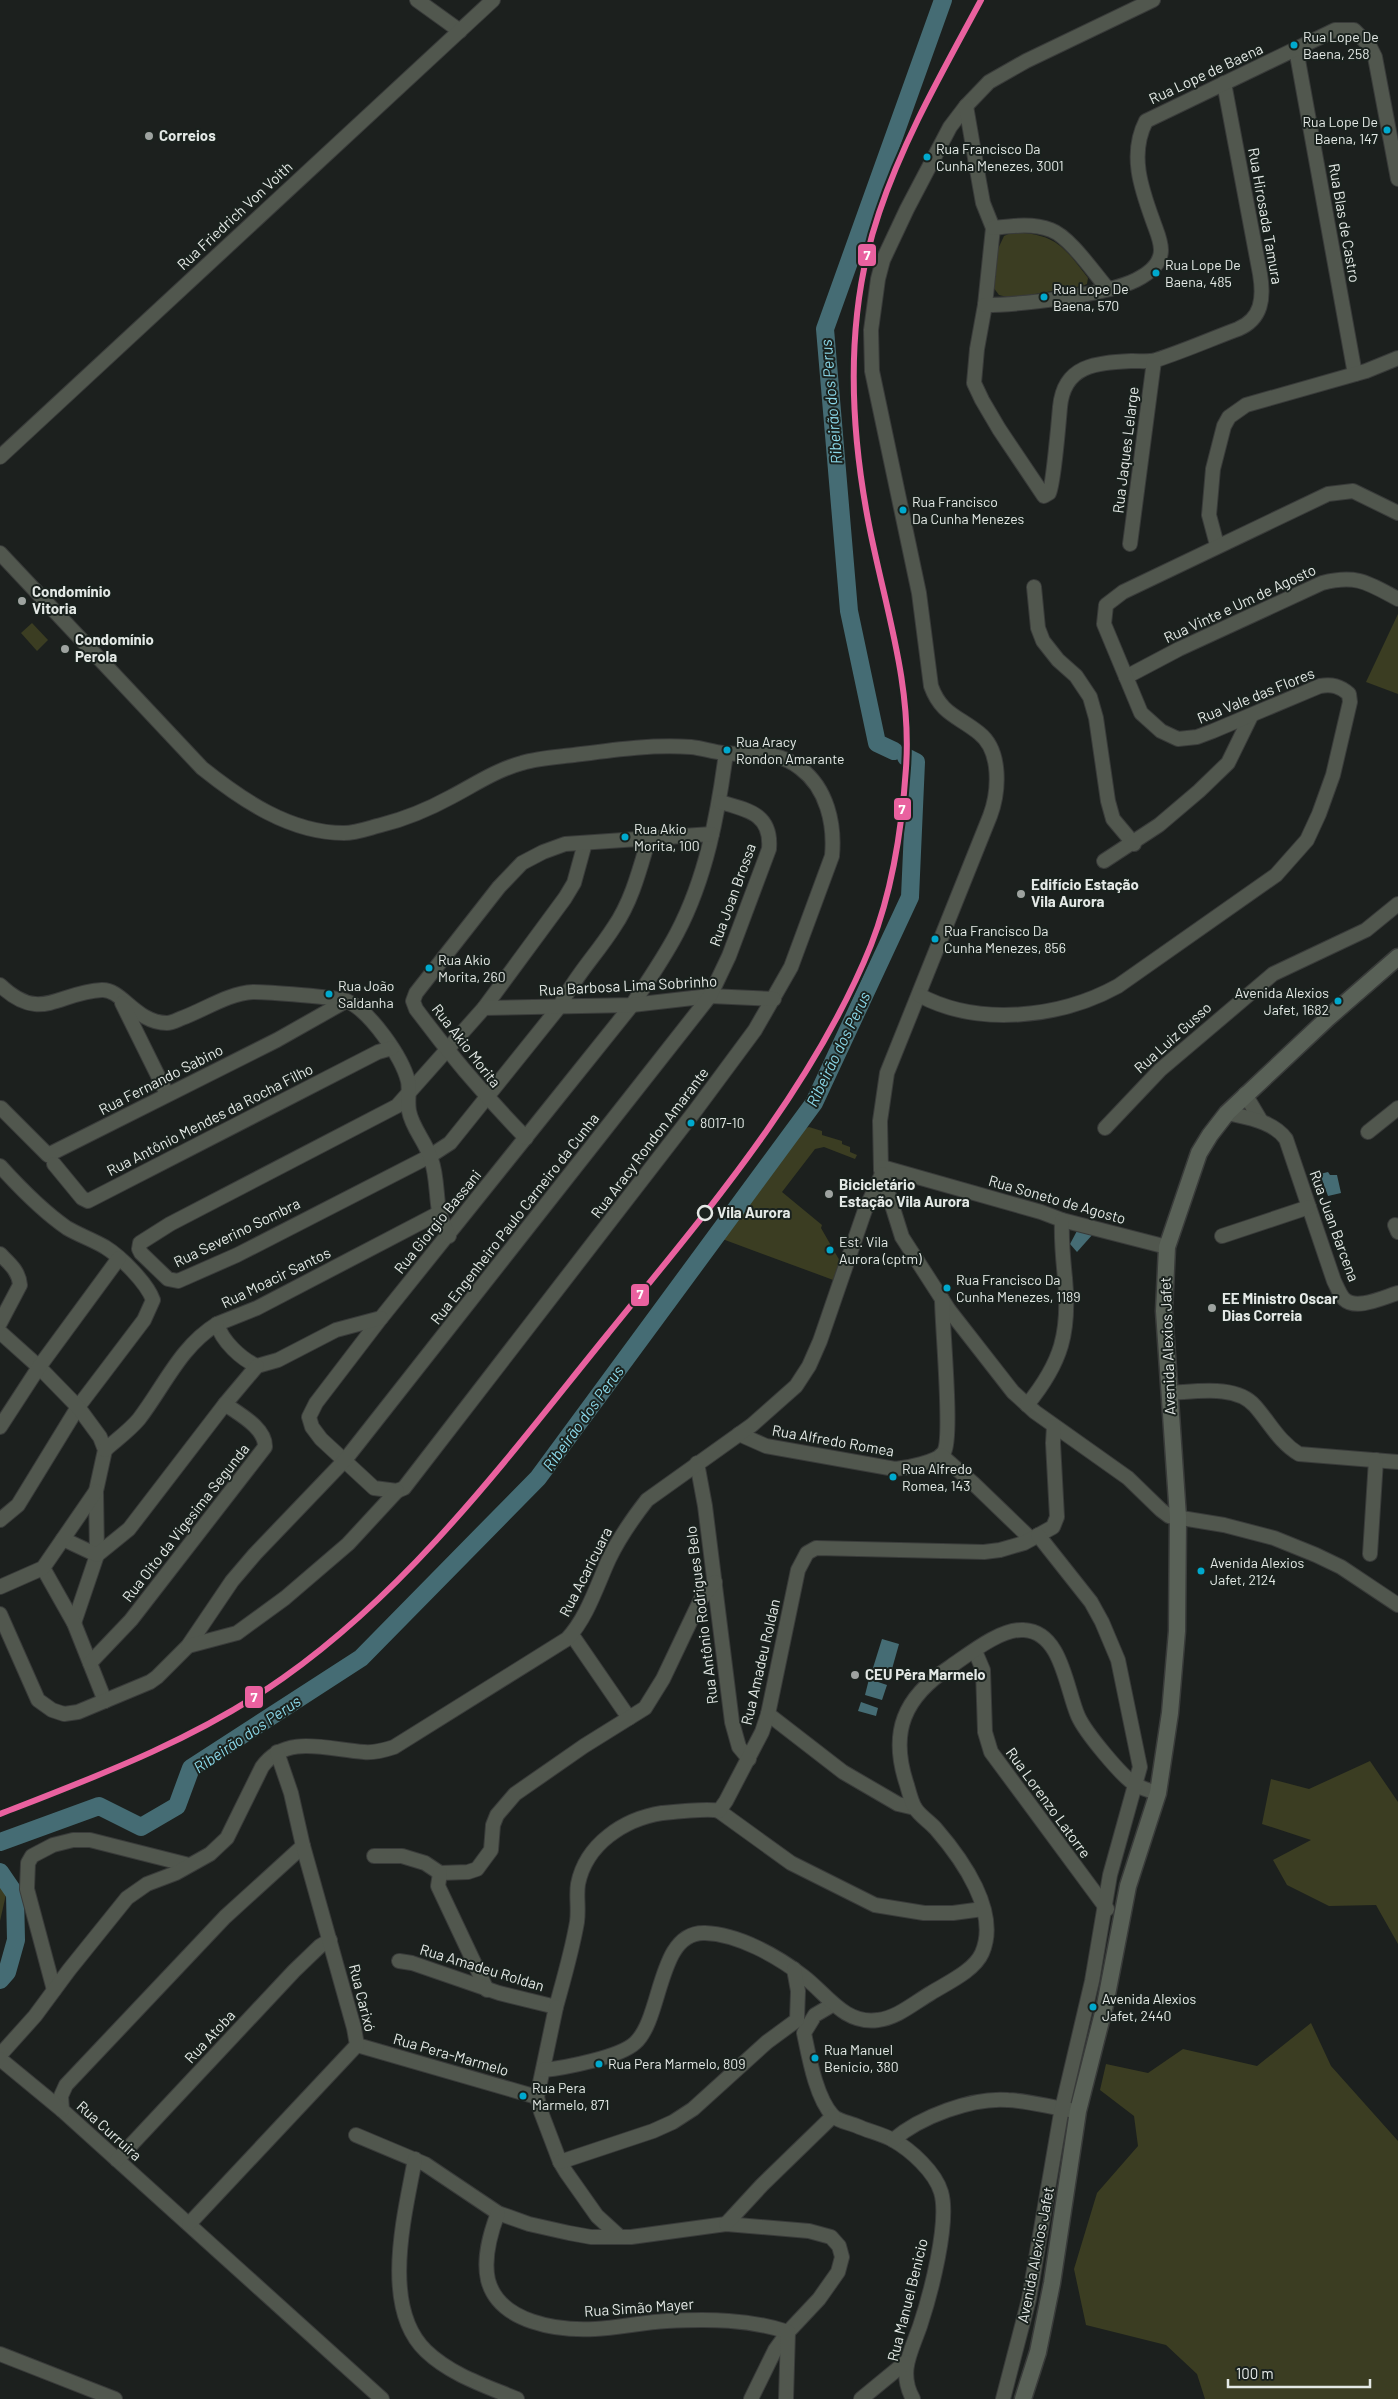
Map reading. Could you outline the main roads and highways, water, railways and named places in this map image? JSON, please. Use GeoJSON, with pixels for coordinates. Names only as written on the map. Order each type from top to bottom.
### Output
{"type":"FeatureCollection","features":[{"type":"Feature","properties":{"kind":"main road","name":"Avenida Alexios Jafet"},"geometry":{"type":"LineString","coordinates":[[1023,2399],[1038,2352],[1052,2283],[1070,2110],[1105,2005],[1128,1886],[1158,1793],[1170,1713],[1178,1631],[1178,1517],[1164,1311],[1167,1247],[1199,1153],[1227,1113],[1328,1018],[1398,957]]}},
{"type":"Feature","properties":{"kind":"water"},"geometry":{"type":"Polygon","coordinates":[[[1328,1172],[1330,1175],[1337,1175],[1341,1193],[1328,1196],[1320,1174],[1328,1172]]]}},
{"type":"Feature","properties":{"kind":"water"},"geometry":{"type":"Polygon","coordinates":[[[1078,1229],[1093,1234],[1077,1252],[1070,1244],[1078,1229]]]}},
{"type":"Feature","properties":{"kind":"water"},"geometry":{"type":"Polygon","coordinates":[[[882,1639],[899,1644],[890,1676],[872,1671],[882,1639]]]}},
{"type":"Feature","properties":{"kind":"water"},"geometry":{"type":"Polygon","coordinates":[[[869,1679],[887,1685],[882,1700],[865,1695],[869,1679]]]}},
{"type":"Feature","properties":{"kind":"water"},"geometry":{"type":"Polygon","coordinates":[[[861,1702],[878,1708],[876,1716],[858,1711],[861,1702]]]}},
{"type":"Feature","properties":{"kind":"waterway","name":"Ribeirão dos Perus"},"geometry":{"type":"LineString","coordinates":[[894,751],[877,743],[849,611],[825,329],[943,0]]}},
{"type":"Feature","properties":{"kind":"waterway","name":"Ribeirão dos Perus"},"geometry":{"type":"LineString","coordinates":[[0,1842],[99,1806],[141,1827],[177,1806],[191,1768],[361,1658],[538,1478],[814,1103],[910,897],[916,762],[906,757]]}},
{"type":"Feature","properties":{"kind":"waterway","name":"Ribeirão dos Perus"},"geometry":{"type":"LineString","coordinates":[[0,1872],[15,1894],[16,1940],[7,1972],[0,1980]]}},
{"type":"Feature","properties":{"kind":"place","name":"Rua Lope De Baena, 258"},"geometry":{"type":"Point","coordinates":[1294,45]}},
{"type":"Feature","properties":{"kind":"place","name":"Rua Lope De Baena, 147"},"geometry":{"type":"Point","coordinates":[1387,130]}},
{"type":"Feature","properties":{"kind":"place","name":"Correios"},"geometry":{"type":"Point","coordinates":[149,136]}},
{"type":"Feature","properties":{"kind":"place","name":"Rua Francisco Da Cunha Menezes, 3001"},"geometry":{"type":"Point","coordinates":[927,157]}},
{"type":"Feature","properties":{"kind":"place","name":"Rua Lope De Baena, 485"},"geometry":{"type":"Point","coordinates":[1156,273]}},
{"type":"Feature","properties":{"kind":"place","name":"Rua Lope De Baena, 570"},"geometry":{"type":"Point","coordinates":[1044,297]}},
{"type":"Feature","properties":{"kind":"place","name":"Rua Francisco Da Cunha Menezes"},"geometry":{"type":"Point","coordinates":[903,510]}},
{"type":"Feature","properties":{"kind":"place","name":"Condomínio Vitoria"},"geometry":{"type":"Point","coordinates":[22,601]}},
{"type":"Feature","properties":{"kind":"place","name":"Condomínio Perola"},"geometry":{"type":"Point","coordinates":[65,649]}},
{"type":"Feature","properties":{"kind":"place","name":"Rua Aracy Rondon Amarante"},"geometry":{"type":"Point","coordinates":[727,750]}},
{"type":"Feature","properties":{"kind":"place","name":"Rua Akio Morita, 100"},"geometry":{"type":"Point","coordinates":[625,837]}},
{"type":"Feature","properties":{"kind":"place","name":"Edifício Estação Vila Aurora"},"geometry":{"type":"Point","coordinates":[1021,894]}},
{"type":"Feature","properties":{"kind":"place","name":"Rua Francisco Da Cunha Menezes, 856"},"geometry":{"type":"Point","coordinates":[935,939]}},
{"type":"Feature","properties":{"kind":"place","name":"Rua Akio Morita, 260"},"geometry":{"type":"Point","coordinates":[429,968]}},
{"type":"Feature","properties":{"kind":"place","name":"Rua João Saldanha"},"geometry":{"type":"Point","coordinates":[329,994]}},
{"type":"Feature","properties":{"kind":"place","name":"Avenida Alexios Jafet, 1682"},"geometry":{"type":"Point","coordinates":[1338,1001]}},
{"type":"Feature","properties":{"kind":"place","name":"8017-10"},"geometry":{"type":"Point","coordinates":[691,1123]}},
{"type":"Feature","properties":{"kind":"place","name":"Bicicletário Estação Vila Aurora"},"geometry":{"type":"Point","coordinates":[829,1194]}},
{"type":"Feature","properties":{"kind":"place","name":"Vila Aurora"},"geometry":{"type":"Point","coordinates":[705,1213]}},
{"type":"Feature","properties":{"kind":"place","name":"Est. Vila Aurora (cptm)"},"geometry":{"type":"Point","coordinates":[830,1250]}},
{"type":"Feature","properties":{"kind":"place","name":"Rua Francisco Da Cunha Menezes, 1189"},"geometry":{"type":"Point","coordinates":[947,1288]}},
{"type":"Feature","properties":{"kind":"place","name":"EE Ministro Oscar Dias Correia"},"geometry":{"type":"Point","coordinates":[1212,1308]}},
{"type":"Feature","properties":{"kind":"place","name":"Rua Alfredo Romea, 143"},"geometry":{"type":"Point","coordinates":[893,1477]}},
{"type":"Feature","properties":{"kind":"place","name":"Avenida Alexios Jafet, 2124"},"geometry":{"type":"Point","coordinates":[1201,1571]}},
{"type":"Feature","properties":{"kind":"place","name":"CEU Pêra Marmelo"},"geometry":{"type":"Point","coordinates":[855,1675]}},
{"type":"Feature","properties":{"kind":"place","name":"Avenida Alexios Jafet, 2440"},"geometry":{"type":"Point","coordinates":[1093,2007]}},
{"type":"Feature","properties":{"kind":"place","name":"Rua Manuel Benicio, 380"},"geometry":{"type":"Point","coordinates":[815,2058]}},
{"type":"Feature","properties":{"kind":"place","name":"Rua Pera Marmelo, 809"},"geometry":{"type":"Point","coordinates":[599,2064]}},
{"type":"Feature","properties":{"kind":"place","name":"Rua Pera Marmelo, 871"},"geometry":{"type":"Point","coordinates":[523,2096]}}]}
